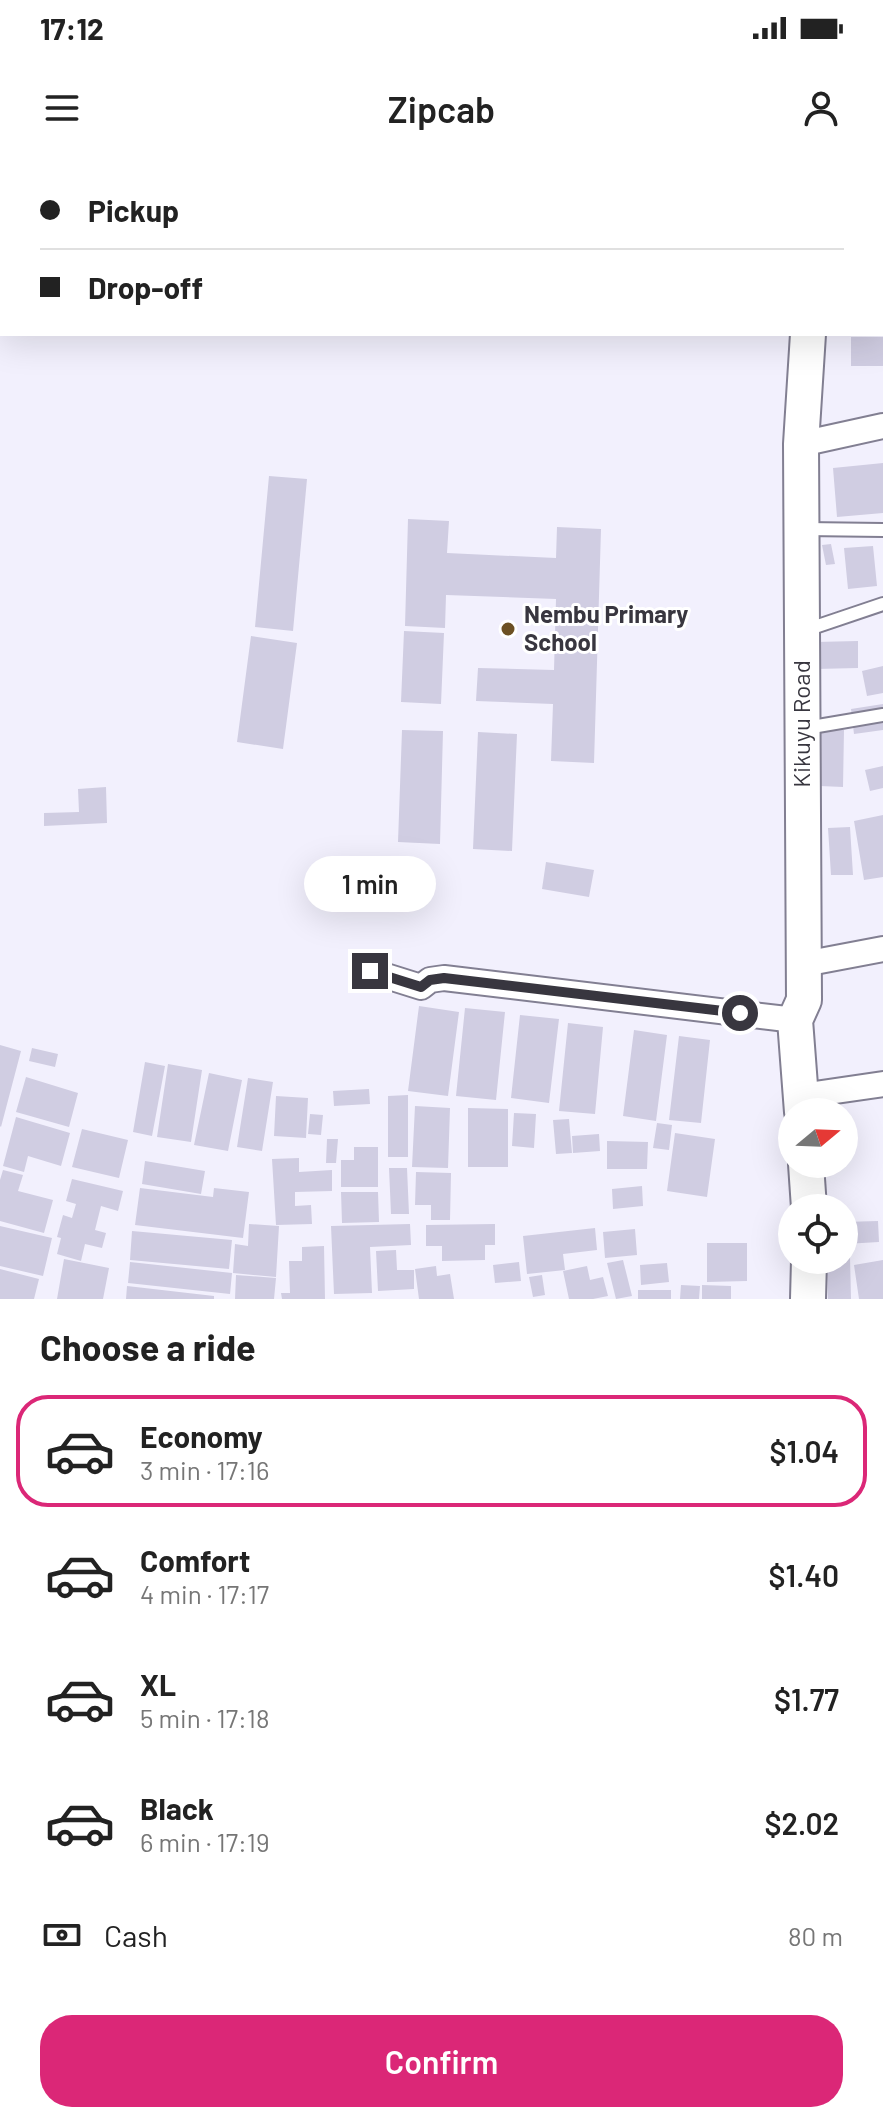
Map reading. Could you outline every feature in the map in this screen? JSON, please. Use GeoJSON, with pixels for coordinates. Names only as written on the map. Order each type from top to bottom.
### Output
{"type":"FeatureCollection","features":[{"type":"Feature","properties":{"kind":"main road","name":"Kikuyu Road"},"geometry":{"type":"LineString","coordinates":[[801,1098],[795,1020],[804,1000],[801,444],[808,336]]}},
{"type":"Feature","properties":{"kind":"main road"},"geometry":{"type":"LineString","coordinates":[[808,1299],[809,1274]]}},
{"type":"Feature","properties":{"kind":"street"},"geometry":{"type":"LineString","coordinates":[[801,444],[883,426]]}},
{"type":"Feature","properties":{"kind":"street"},"geometry":{"type":"LineString","coordinates":[[804,964],[883,949]]}},
{"type":"Feature","properties":{"kind":"street"},"geometry":{"type":"LineString","coordinates":[[370,971],[421,987],[430,980],[444,978],[795,1020]]}},
{"type":"Feature","properties":{"kind":"street"},"geometry":{"type":"LineString","coordinates":[[826,1098],[883,1084]]}},
{"type":"Feature","properties":{"kind":"lane"},"geometry":{"type":"LineString","coordinates":[[802,529],[883,530]]}},
{"type":"Feature","properties":{"kind":"lane"},"geometry":{"type":"LineString","coordinates":[[802,631],[883,604]]}},
{"type":"Feature","properties":{"kind":"lane"},"geometry":{"type":"LineString","coordinates":[[803,729],[883,715]]}},
{"type":"Feature","properties":{"kind":"building"},"geometry":{"type":"Polygon","coordinates":[[[851,337],[883,337],[883,366],[851,366],[851,337]]]}},
{"type":"Feature","properties":{"kind":"building"},"geometry":{"type":"Polygon","coordinates":[[[883,463],[883,513],[837,517],[833,468],[883,463]]]}},
{"type":"Feature","properties":{"kind":"building"},"geometry":{"type":"Polygon","coordinates":[[[269,476],[307,479],[293,631],[255,627],[269,476]]]}},
{"type":"Feature","properties":{"kind":"building"},"geometry":{"type":"Polygon","coordinates":[[[408,519],[449,521],[447,553],[556,558],[557,527],[601,529],[594,763],[551,761],[553,704],[476,701],[478,668],[554,670],[556,599],[446,595],[445,628],[405,626],[408,519]]]}},
{"type":"Feature","properties":{"kind":"building"},"geometry":{"type":"Polygon","coordinates":[[[831,544],[835,564],[826,565],[822,545],[831,544]]]}},
{"type":"Feature","properties":{"kind":"building"},"geometry":{"type":"Polygon","coordinates":[[[873,546],[877,586],[848,589],[844,548],[873,546]]]}},
{"type":"Feature","properties":{"kind":"building"},"geometry":{"type":"Polygon","coordinates":[[[404,631],[444,633],[441,704],[401,702],[404,631]]]}},
{"type":"Feature","properties":{"kind":"building"},"geometry":{"type":"Polygon","coordinates":[[[251,636],[297,643],[283,749],[237,742],[251,636]]]}},
{"type":"Feature","properties":{"kind":"building"},"geometry":{"type":"Polygon","coordinates":[[[858,641],[858,668],[816,669],[815,642],[858,641]]]}},
{"type":"Feature","properties":{"kind":"building"},"geometry":{"type":"Polygon","coordinates":[[[883,666],[883,693],[867,696],[862,671],[883,666]]]}},
{"type":"Feature","properties":{"kind":"building"},"geometry":{"type":"Polygon","coordinates":[[[883,704],[883,730],[854,734],[851,709],[883,704]]]}},
{"type":"Feature","properties":{"kind":"building"},"geometry":{"type":"Polygon","coordinates":[[[402,730],[443,731],[440,844],[398,842],[402,730]]]}},
{"type":"Feature","properties":{"kind":"building"},"geometry":{"type":"Polygon","coordinates":[[[821,730],[844,730],[843,787],[820,786],[821,730]]]}},
{"type":"Feature","properties":{"kind":"building"},"geometry":{"type":"Polygon","coordinates":[[[478,732],[517,734],[512,851],[473,849],[478,732]]]}},
{"type":"Feature","properties":{"kind":"building"},"geometry":{"type":"Polygon","coordinates":[[[883,766],[883,788],[870,791],[865,770],[883,766]]]}},
{"type":"Feature","properties":{"kind":"building"},"geometry":{"type":"Polygon","coordinates":[[[106,787],[107,823],[44,826],[44,813],[79,812],[78,789],[106,787]]]}},
{"type":"Feature","properties":{"kind":"building"},"geometry":{"type":"Polygon","coordinates":[[[883,815],[883,877],[864,880],[854,821],[883,815]]]}},
{"type":"Feature","properties":{"kind":"building"},"geometry":{"type":"Polygon","coordinates":[[[850,827],[853,875],[831,875],[828,828],[850,827]]]}},
{"type":"Feature","properties":{"kind":"building"},"geometry":{"type":"Polygon","coordinates":[[[546,862],[594,870],[589,897],[542,889],[546,862]]]}},
{"type":"Feature","properties":{"kind":"building"},"geometry":{"type":"Polygon","coordinates":[[[419,1006],[459,1012],[448,1096],[408,1091],[419,1006]]]}},
{"type":"Feature","properties":{"kind":"building"},"geometry":{"type":"Polygon","coordinates":[[[465,1008],[505,1012],[496,1100],[456,1096],[465,1008]]]}},
{"type":"Feature","properties":{"kind":"building"},"geometry":{"type":"Polygon","coordinates":[[[520,1015],[559,1019],[549,1103],[511,1098],[520,1015]]]}},
{"type":"Feature","properties":{"kind":"building"},"geometry":{"type":"Polygon","coordinates":[[[568,1023],[603,1027],[595,1114],[559,1111],[568,1023]]]}},
{"type":"Feature","properties":{"kind":"building"},"geometry":{"type":"Polygon","coordinates":[[[634,1030],[667,1035],[656,1121],[623,1116],[634,1030]]]}},
{"type":"Feature","properties":{"kind":"building"},"geometry":{"type":"Polygon","coordinates":[[[679,1036],[710,1040],[701,1123],[669,1120],[679,1036]]]}},
{"type":"Feature","properties":{"kind":"building"},"geometry":{"type":"Polygon","coordinates":[[[0,1045],[21,1051],[1,1127],[0,1126],[0,1045]]]}},
{"type":"Feature","properties":{"kind":"building"},"geometry":{"type":"Polygon","coordinates":[[[32,1048],[58,1054],[55,1067],[29,1061],[32,1048]]]}},
{"type":"Feature","properties":{"kind":"building"},"geometry":{"type":"Polygon","coordinates":[[[145,1062],[165,1066],[152,1136],[133,1132],[145,1062]]]}},
{"type":"Feature","properties":{"kind":"building"},"geometry":{"type":"Polygon","coordinates":[[[168,1064],[202,1070],[191,1142],[157,1137],[168,1064]]]}},
{"type":"Feature","properties":{"kind":"building"},"geometry":{"type":"Polygon","coordinates":[[[209,1073],[242,1080],[228,1151],[194,1145],[209,1073]]]}},
{"type":"Feature","properties":{"kind":"building"},"geometry":{"type":"Polygon","coordinates":[[[26,1077],[78,1093],[69,1127],[16,1112],[26,1077]]]}},
{"type":"Feature","properties":{"kind":"building"},"geometry":{"type":"Polygon","coordinates":[[[248,1078],[273,1082],[262,1151],[237,1147],[248,1078]]]}},
{"type":"Feature","properties":{"kind":"building"},"geometry":{"type":"Polygon","coordinates":[[[369,1089],[370,1104],[334,1106],[333,1091],[369,1089]]]}},
{"type":"Feature","properties":{"kind":"building"},"geometry":{"type":"Polygon","coordinates":[[[408,1095],[408,1157],[388,1157],[388,1096],[408,1095]]]}},
{"type":"Feature","properties":{"kind":"building"},"geometry":{"type":"Polygon","coordinates":[[[276,1096],[308,1098],[306,1138],[274,1136],[276,1096]]]}},
{"type":"Feature","properties":{"kind":"building"},"geometry":{"type":"Polygon","coordinates":[[[415,1106],[450,1108],[448,1168],[412,1167],[415,1106]]]}},
{"type":"Feature","properties":{"kind":"building"},"geometry":{"type":"Polygon","coordinates":[[[468,1108],[508,1109],[508,1167],[468,1167],[468,1108]]]}},
{"type":"Feature","properties":{"kind":"building"},"geometry":{"type":"Polygon","coordinates":[[[514,1113],[536,1114],[534,1148],[512,1146],[514,1113]]]}},
{"type":"Feature","properties":{"kind":"building"},"geometry":{"type":"Polygon","coordinates":[[[310,1114],[323,1115],[321,1135],[308,1134],[310,1114]]]}},
{"type":"Feature","properties":{"kind":"building"},"geometry":{"type":"Polygon","coordinates":[[[16,1117],[70,1133],[61,1166],[28,1156],[24,1172],[3,1166],[16,1117]]]}},
{"type":"Feature","properties":{"kind":"building"},"geometry":{"type":"Polygon","coordinates":[[[569,1119],[572,1153],[556,1154],[553,1120],[569,1119]]]}},
{"type":"Feature","properties":{"kind":"building"},"geometry":{"type":"Polygon","coordinates":[[[657,1123],[672,1125],[669,1150],[653,1148],[657,1123]]]}},
{"type":"Feature","properties":{"kind":"building"},"geometry":{"type":"Polygon","coordinates":[[[82,1129],[128,1140],[119,1178],[72,1167],[82,1129]]]}},
{"type":"Feature","properties":{"kind":"building"},"geometry":{"type":"Polygon","coordinates":[[[675,1133],[715,1139],[707,1197],[667,1191],[675,1133]]]}},
{"type":"Feature","properties":{"kind":"building"},"geometry":{"type":"Polygon","coordinates":[[[599,1134],[600,1151],[573,1153],[572,1136],[599,1134]]]}},
{"type":"Feature","properties":{"kind":"building"},"geometry":{"type":"Polygon","coordinates":[[[327,1139],[338,1139],[336,1163],[326,1163],[327,1139]]]}},
{"type":"Feature","properties":{"kind":"building"},"geometry":{"type":"Polygon","coordinates":[[[607,1141],[648,1142],[647,1169],[607,1169],[607,1141]]]}},
{"type":"Feature","properties":{"kind":"building"},"geometry":{"type":"Polygon","coordinates":[[[354,1147],[378,1147],[378,1187],[341,1187],[341,1160],[354,1160],[354,1147]]]}},
{"type":"Feature","properties":{"kind":"building"},"geometry":{"type":"Polygon","coordinates":[[[299,1158],[299,1172],[332,1170],[332,1191],[295,1192],[295,1206],[311,1205],[312,1224],[276,1225],[272,1159],[299,1158]]]}},
{"type":"Feature","properties":{"kind":"building"},"geometry":{"type":"Polygon","coordinates":[[[145,1161],[205,1171],[201,1194],[142,1184],[145,1161]]]}},
{"type":"Feature","properties":{"kind":"building"},"geometry":{"type":"Polygon","coordinates":[[[389,1168],[407,1168],[409,1214],[391,1214],[389,1168]]]}},
{"type":"Feature","properties":{"kind":"building"},"geometry":{"type":"Polygon","coordinates":[[[3,1170],[23,1175],[18,1191],[53,1200],[44,1233],[0,1221],[0,1180],[3,1170]]]}},
{"type":"Feature","properties":{"kind":"building"},"geometry":{"type":"Polygon","coordinates":[[[416,1172],[451,1173],[450,1220],[431,1220],[431,1205],[415,1205],[416,1172]]]}},
{"type":"Feature","properties":{"kind":"building"},"geometry":{"type":"Polygon","coordinates":[[[72,1179],[123,1191],[118,1211],[101,1206],[95,1230],[106,1233],[102,1248],[85,1244],[81,1261],[57,1254],[61,1238],[57,1237],[63,1215],[72,1218],[76,1204],[66,1201],[72,1179]]]}},
{"type":"Feature","properties":{"kind":"building"},"geometry":{"type":"Polygon","coordinates":[[[642,1186],[643,1206],[613,1209],[612,1189],[642,1186]]]}},
{"type":"Feature","properties":{"kind":"building"},"geometry":{"type":"Polygon","coordinates":[[[140,1188],[213,1197],[214,1188],[249,1192],[243,1238],[135,1225],[140,1188]]]}},
{"type":"Feature","properties":{"kind":"building"},"geometry":{"type":"Polygon","coordinates":[[[341,1192],[378,1192],[379,1222],[342,1223],[341,1192]]]}},
{"type":"Feature","properties":{"kind":"building"},"geometry":{"type":"Polygon","coordinates":[[[878,1221],[879,1242],[858,1243],[858,1222],[878,1221]]]}},
{"type":"Feature","properties":{"kind":"building"},"geometry":{"type":"Polygon","coordinates":[[[249,1224],[279,1226],[276,1277],[233,1273],[235,1244],[248,1246],[249,1224]]]}},
{"type":"Feature","properties":{"kind":"building"},"geometry":{"type":"Polygon","coordinates":[[[410,1224],[411,1245],[370,1247],[372,1293],[334,1294],[331,1226],[410,1224]]]}},
{"type":"Feature","properties":{"kind":"building"},"geometry":{"type":"Polygon","coordinates":[[[495,1224],[495,1245],[485,1245],[485,1260],[442,1261],[442,1246],[426,1246],[426,1225],[495,1224]]]}},
{"type":"Feature","properties":{"kind":"building"},"geometry":{"type":"Polygon","coordinates":[[[0,1226],[52,1238],[43,1276],[0,1266],[0,1226]]]}},
{"type":"Feature","properties":{"kind":"building"},"geometry":{"type":"Polygon","coordinates":[[[595,1228],[597,1250],[563,1254],[565,1270],[527,1274],[523,1236],[595,1228]]]}},
{"type":"Feature","properties":{"kind":"building"},"geometry":{"type":"Polygon","coordinates":[[[635,1229],[637,1255],[605,1258],[603,1232],[635,1229]]]}},
{"type":"Feature","properties":{"kind":"building"},"geometry":{"type":"Polygon","coordinates":[[[132,1231],[232,1240],[229,1269],[130,1260],[132,1231]]]}},
{"type":"Feature","properties":{"kind":"building"},"geometry":{"type":"Polygon","coordinates":[[[707,1243],[747,1243],[747,1281],[707,1282],[707,1243]]]}},
{"type":"Feature","properties":{"kind":"building"},"geometry":{"type":"Polygon","coordinates":[[[324,1246],[325,1299],[282,1299],[281,1293],[290,1293],[289,1261],[302,1261],[302,1247],[324,1246]]]}},
{"type":"Feature","properties":{"kind":"building"},"geometry":{"type":"Polygon","coordinates":[[[396,1250],[397,1270],[414,1270],[414,1289],[378,1291],[376,1251],[396,1250]]]}},
{"type":"Feature","properties":{"kind":"building"},"geometry":{"type":"Polygon","coordinates":[[[64,1259],[109,1268],[103,1299],[57,1299],[64,1259]]]}},
{"type":"Feature","properties":{"kind":"building"},"geometry":{"type":"Polygon","coordinates":[[[623,1260],[632,1296],[616,1299],[607,1263],[623,1260]]]}},
{"type":"Feature","properties":{"kind":"building"},"geometry":{"type":"Polygon","coordinates":[[[883,1260],[883,1299],[859,1299],[855,1274],[858,1274],[858,1264],[883,1260]]]}},
{"type":"Feature","properties":{"kind":"building"},"geometry":{"type":"Polygon","coordinates":[[[130,1262],[232,1273],[230,1294],[128,1283],[130,1262]]]}},
{"type":"Feature","properties":{"kind":"building"},"geometry":{"type":"Polygon","coordinates":[[[519,1262],[521,1281],[495,1283],[493,1265],[519,1262]]]}},
{"type":"Feature","properties":{"kind":"building"},"geometry":{"type":"Polygon","coordinates":[[[667,1263],[669,1282],[641,1285],[640,1265],[667,1263]]]}},
{"type":"Feature","properties":{"kind":"building"},"geometry":{"type":"Polygon","coordinates":[[[436,1266],[437,1276],[450,1274],[454,1299],[419,1299],[415,1269],[436,1266]]]}},
{"type":"Feature","properties":{"kind":"building"},"geometry":{"type":"Polygon","coordinates":[[[587,1266],[590,1280],[603,1277],[608,1296],[569,1299],[563,1271],[587,1266]]]}},
{"type":"Feature","properties":{"kind":"building"},"geometry":{"type":"Polygon","coordinates":[[[0,1269],[39,1279],[34,1299],[0,1299],[0,1269]]]}},
{"type":"Feature","properties":{"kind":"building"},"geometry":{"type":"Polygon","coordinates":[[[827,1274],[850,1274],[851,1299],[828,1299],[827,1274]]]}},
{"type":"Feature","properties":{"kind":"building"},"geometry":{"type":"Polygon","coordinates":[[[236,1275],[276,1278],[274,1299],[235,1299],[236,1275]]]}},
{"type":"Feature","properties":{"kind":"building"},"geometry":{"type":"Polygon","coordinates":[[[542,1275],[545,1295],[533,1297],[529,1277],[542,1275]]]}},
{"type":"Feature","properties":{"kind":"building"},"geometry":{"type":"Polygon","coordinates":[[[681,1285],[700,1286],[699,1299],[680,1299],[681,1285]]]}},
{"type":"Feature","properties":{"kind":"building"},"geometry":{"type":"Polygon","coordinates":[[[702,1285],[731,1286],[731,1299],[702,1299],[702,1285]]]}},
{"type":"Feature","properties":{"kind":"building"},"geometry":{"type":"Polygon","coordinates":[[[127,1286],[214,1296],[214,1299],[126,1299],[127,1286]]]}},
{"type":"Feature","properties":{"kind":"building"},"geometry":{"type":"Polygon","coordinates":[[[638,1290],[671,1290],[671,1299],[638,1299],[638,1290]]]}},
{"type":"Feature","properties":{"kind":"place","name":"Nembu Primary School"},"geometry":{"type":"Point","coordinates":[508,629]}},
{"type":"Feature","properties":{"kind":"route"},"geometry":{"type":"LineString","coordinates":[[370,971],[421,987],[430,980],[444,978],[740,1013]]}}]}
